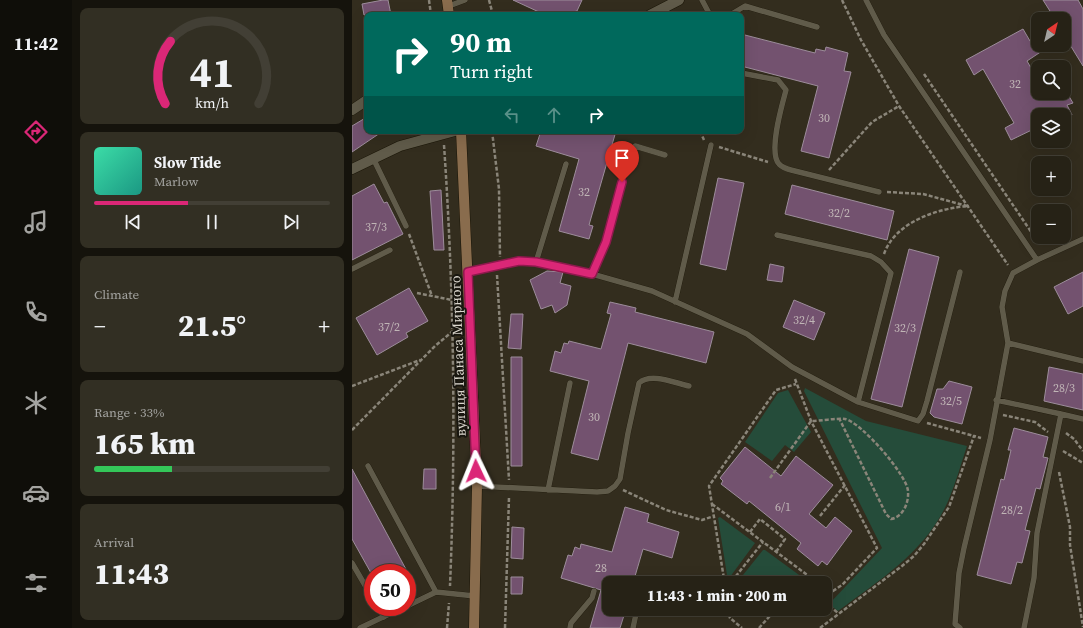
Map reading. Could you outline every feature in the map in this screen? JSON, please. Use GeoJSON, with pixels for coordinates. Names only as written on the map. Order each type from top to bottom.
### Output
{"type":"FeatureCollection","features":[{"type":"Feature","properties":{"kind":"main road","name":"вулиця Панаса Мирного"},"geometry":{"type":"LineString","coordinates":[[461,134],[476,486],[476,596],[474,628]]}},
{"type":"Feature","properties":{"kind":"street"},"geometry":{"type":"LineString","coordinates":[[656,12],[679,0]]}},
{"type":"Feature","properties":{"kind":"street"},"geometry":{"type":"LineString","coordinates":[[352,110],[364,102]]}},
{"type":"Feature","properties":{"kind":"street"},"geometry":{"type":"LineString","coordinates":[[352,169],[372,158],[400,146],[444,134]]}},
{"type":"Feature","properties":{"kind":"lane"},"geometry":{"type":"LineString","coordinates":[[448,7],[465,0]]}},
{"type":"Feature","properties":{"kind":"lane"},"geometry":{"type":"LineString","coordinates":[[702,0],[708,12]]}},
{"type":"Feature","properties":{"kind":"lane"},"geometry":{"type":"LineString","coordinates":[[866,0],[884,35],[1037,260]]}},
{"type":"Feature","properties":{"kind":"lane"},"geometry":{"type":"LineString","coordinates":[[735,12],[745,6],[817,27]]}},
{"type":"Feature","properties":{"kind":"lane"},"geometry":{"type":"LineString","coordinates":[[744,74],[778,80],[786,90],[775,128],[777,160],[780,165],[790,170],[879,192]]}},
{"type":"Feature","properties":{"kind":"lane"},"geometry":{"type":"LineString","coordinates":[[675,302],[711,145]]}},
{"type":"Feature","properties":{"kind":"lane"},"geometry":{"type":"LineString","coordinates":[[592,274],[606,242],[630,152],[636,146],[665,155]]}},
{"type":"Feature","properties":{"kind":"lane"},"geometry":{"type":"LineString","coordinates":[[372,158],[406,226]]}},
{"type":"Feature","properties":{"kind":"lane"},"geometry":{"type":"LineString","coordinates":[[536,262],[566,164]]}},
{"type":"Feature","properties":{"kind":"lane"},"geometry":{"type":"LineString","coordinates":[[777,235],[870,256],[882,262],[891,273],[858,402]]}},
{"type":"Feature","properties":{"kind":"lane"},"geometry":{"type":"LineString","coordinates":[[960,628],[955,624],[959,572],[968,526],[990,440],[996,400],[1008,343],[1002,307],[1005,291],[1013,273],[1037,260],[1083,239]]}},
{"type":"Feature","properties":{"kind":"lane"},"geometry":{"type":"LineString","coordinates":[[352,269],[390,250]]}},
{"type":"Feature","properties":{"kind":"lane"},"geometry":{"type":"LineString","coordinates":[[468,272],[519,261],[536,262],[592,274],[652,291],[747,334],[792,367],[858,402],[918,421],[923,414],[960,272]]}},
{"type":"Feature","properties":{"kind":"lane"},"geometry":{"type":"LineString","coordinates":[[1008,343],[1083,361]]}},
{"type":"Feature","properties":{"kind":"lane"},"geometry":{"type":"LineString","coordinates":[[476,486],[597,492],[608,491],[615,486],[620,478],[639,383],[644,378],[651,377],[689,386]]}},
{"type":"Feature","properties":{"kind":"lane"},"geometry":{"type":"LineString","coordinates":[[548,490],[570,383]]}},
{"type":"Feature","properties":{"kind":"lane"},"geometry":{"type":"LineString","coordinates":[[996,400],[1061,416],[1083,419]]}},
{"type":"Feature","properties":{"kind":"lane"},"geometry":{"type":"LineString","coordinates":[[1024,628],[1034,578],[1037,533],[1061,416]]}},
{"type":"Feature","properties":{"kind":"lane"},"geometry":{"type":"LineString","coordinates":[[368,466],[436,592]]}},
{"type":"Feature","properties":{"kind":"lane"},"geometry":{"type":"LineString","coordinates":[[352,563],[364,584]]}},
{"type":"Feature","properties":{"kind":"lane"},"geometry":{"type":"LineString","coordinates":[[570,628],[572,623],[592,598],[594,591]]}},
{"type":"Feature","properties":{"kind":"lane"},"geometry":{"type":"LineString","coordinates":[[416,602],[436,592],[476,596]]}},
{"type":"Feature","properties":{"kind":"lane"},"geometry":{"type":"LineString","coordinates":[[633,628],[636,616]]}},
{"type":"Feature","properties":{"kind":"lane"},"geometry":{"type":"LineString","coordinates":[[360,628],[384,617]]}},
{"type":"Feature","properties":{"kind":"path"},"geometry":{"type":"LineString","coordinates":[[429,0],[431,12]]}},
{"type":"Feature","properties":{"kind":"path"},"geometry":{"type":"LineString","coordinates":[[489,0],[492,12]]}},
{"type":"Feature","properties":{"kind":"path"},"geometry":{"type":"LineString","coordinates":[[842,0],[861,40],[899,106],[969,206],[1013,273]]}},
{"type":"Feature","properties":{"kind":"path"},"geometry":{"type":"LineString","coordinates":[[822,178],[872,122],[899,106]]}},
{"type":"Feature","properties":{"kind":"path"},"geometry":{"type":"LineString","coordinates":[[444,134],[453,332],[453,465],[450,594],[447,628]]}},
{"type":"Feature","properties":{"kind":"path"},"geometry":{"type":"LineString","coordinates":[[492,134],[499,189],[500,265],[497,275],[509,488],[505,628]]}},
{"type":"Feature","properties":{"kind":"path"},"geometry":{"type":"LineString","coordinates":[[711,145],[780,165]]}},
{"type":"Feature","properties":{"kind":"path"},"geometry":{"type":"LineString","coordinates":[[879,192],[923,194],[969,206]]}},
{"type":"Feature","properties":{"kind":"path"},"geometry":{"type":"LineString","coordinates":[[882,262],[886,249],[894,236],[908,224],[947,209],[969,206]]}},
{"type":"Feature","properties":{"kind":"path"},"geometry":{"type":"LineString","coordinates":[[406,226],[432,296]]}},
{"type":"Feature","properties":{"kind":"path"},"geometry":{"type":"LineString","coordinates":[[417,293],[452,300]]}},
{"type":"Feature","properties":{"kind":"path"},"geometry":{"type":"LineString","coordinates":[[352,430],[422,359],[453,332]]}},
{"type":"Feature","properties":{"kind":"path"},"geometry":{"type":"LineString","coordinates":[[352,386],[422,359]]}},
{"type":"Feature","properties":{"kind":"path"},"geometry":{"type":"LineString","coordinates":[[792,367],[796,384],[811,421],[877,548],[842,586],[832,591]]}},
{"type":"Feature","properties":{"kind":"path"},"geometry":{"type":"LineString","coordinates":[[724,576],[709,486],[776,390],[796,384]]}},
{"type":"Feature","properties":{"kind":"path"},"geometry":{"type":"LineString","coordinates":[[994,418],[1001,415],[1035,422],[1047,431],[1060,449],[1083,463]]}},
{"type":"Feature","properties":{"kind":"path"},"geometry":{"type":"LineString","coordinates":[[1061,416],[1065,433],[1074,439],[1083,451]]}},
{"type":"Feature","properties":{"kind":"path"},"geometry":{"type":"LineString","coordinates":[[811,421],[845,419],[856,425],[880,446],[908,490],[906,506],[900,515],[890,519],[886,514],[840,420]]}},
{"type":"Feature","properties":{"kind":"path"},"geometry":{"type":"LineString","coordinates":[[770,478],[811,421]]}},
{"type":"Feature","properties":{"kind":"path"},"geometry":{"type":"LineString","coordinates":[[918,421],[990,440]]}},
{"type":"Feature","properties":{"kind":"path"},"geometry":{"type":"LineString","coordinates":[[820,628],[902,566],[914,556],[924,544],[948,508],[974,436]]}},
{"type":"Feature","properties":{"kind":"path"},"geometry":{"type":"LineString","coordinates":[[1053,452],[1060,477],[1070,527],[1070,545],[1083,627]]}},
{"type":"Feature","properties":{"kind":"path"},"geometry":{"type":"LineString","coordinates":[[820,516],[845,485]]}},
{"type":"Feature","properties":{"kind":"path"},"geometry":{"type":"LineString","coordinates":[[615,486],[666,510],[702,520],[714,516]]}},
{"type":"Feature","properties":{"kind":"path"},"geometry":{"type":"LineString","coordinates":[[712,503],[809,576]]}},
{"type":"Feature","properties":{"kind":"path"},"geometry":{"type":"LineString","coordinates":[[750,532],[760,519],[785,539],[776,552]]}},
{"type":"Feature","properties":{"kind":"path"},"geometry":{"type":"LineString","coordinates":[[736,576],[763,542]]}},
{"type":"Feature","properties":{"kind":"path"},"geometry":{"type":"LineString","coordinates":[[832,608],[838,613]]}},
{"type":"Feature","properties":{"kind":"path"},"geometry":{"type":"LineString","coordinates":[[729,616],[742,628]]}},
{"type":"Feature","properties":{"kind":"path"},"geometry":{"type":"LineString","coordinates":[[759,628],[770,616]]}},
{"type":"Feature","properties":{"kind":"green space"},"geometry":{"type":"Polygon","coordinates":[[[805,388],[866,421],[967,446],[949,499],[940,517],[928,534],[916,549],[886,575],[838,611],[832,606],[832,601],[882,548],[804,391],[805,388]]]}},
{"type":"Feature","properties":{"kind":"green space"},"geometry":{"type":"Polygon","coordinates":[[[788,390],[811,432],[794,452],[785,445],[772,461],[745,442],[778,393],[788,390]]]}},
{"type":"Feature","properties":{"kind":"green space"},"geometry":{"type":"Polygon","coordinates":[[[720,517],[755,543],[731,576],[727,575],[718,518],[720,517]]]}},
{"type":"Feature","properties":{"kind":"green space"},"geometry":{"type":"Polygon","coordinates":[[[763,550],[765,550],[800,576],[742,576],[763,550]]]}},
{"type":"Feature","properties":{"kind":"building"},"geometry":{"type":"Polygon","coordinates":[[[388,0],[390,12],[364,12],[364,15],[362,4],[388,0]]]}},
{"type":"Feature","properties":{"kind":"building"},"geometry":{"type":"Polygon","coordinates":[[[513,0],[582,0],[577,11],[539,12],[513,0]]]}},
{"type":"Feature","properties":{"kind":"building"},"geometry":{"type":"Polygon","coordinates":[[[1043,0],[1078,0],[1083,9],[1083,66],[1071,46],[1071,12],[1051,12],[1043,0]]]}},
{"type":"Feature","properties":{"kind":"building"},"geometry":{"type":"Polygon","coordinates":[[[1023,29],[1031,40],[1031,52],[1040,52],[1027,61],[1031,68],[1031,100],[1071,100],[1073,103],[1067,105],[1068,108],[1031,108],[1031,130],[1011,140],[1005,128],[1014,123],[983,69],[974,75],[966,60],[1023,29]]]}},
{"type":"Feature","properties":{"kind":"building"},"geometry":{"type":"Polygon","coordinates":[[[744,35],[815,53],[816,49],[825,51],[826,47],[848,53],[844,71],[851,72],[829,158],[801,151],[818,86],[744,67],[744,35]]]}},
{"type":"Feature","properties":{"kind":"building"},"geometry":{"type":"Polygon","coordinates":[[[364,119],[364,134],[379,134],[352,152],[352,126],[364,119]]]}},
{"type":"Feature","properties":{"kind":"building"},"geometry":{"type":"Polygon","coordinates":[[[540,134],[615,134],[589,225],[593,226],[589,239],[559,231],[579,159],[536,146],[540,134]]]}},
{"type":"Feature","properties":{"kind":"building"},"geometry":{"type":"Polygon","coordinates":[[[718,178],[744,183],[726,270],[700,264],[718,178]]]}},
{"type":"Feature","properties":{"kind":"building"},"geometry":{"type":"Polygon","coordinates":[[[374,184],[384,203],[387,202],[403,234],[352,260],[352,196],[374,184]]]}},
{"type":"Feature","properties":{"kind":"building"},"geometry":{"type":"Polygon","coordinates":[[[792,185],[894,211],[887,240],[785,214],[792,185]]]}},
{"type":"Feature","properties":{"kind":"building"},"geometry":{"type":"Polygon","coordinates":[[[441,190],[444,250],[434,250],[430,191],[441,190]]]}},
{"type":"Feature","properties":{"kind":"building"},"geometry":{"type":"Polygon","coordinates":[[[909,249],[939,257],[902,407],[871,399],[909,249]]]}},
{"type":"Feature","properties":{"kind":"building"},"geometry":{"type":"Polygon","coordinates":[[[770,264],[784,267],[782,282],[767,280],[770,264]]]}},
{"type":"Feature","properties":{"kind":"building"},"geometry":{"type":"Polygon","coordinates":[[[547,271],[563,272],[560,283],[571,286],[567,305],[555,313],[552,305],[541,309],[530,280],[547,271]]]}},
{"type":"Feature","properties":{"kind":"building"},"geometry":{"type":"Polygon","coordinates":[[[1083,272],[1083,306],[1068,314],[1054,287],[1083,272]]]}},
{"type":"Feature","properties":{"kind":"building"},"geometry":{"type":"Polygon","coordinates":[[[409,288],[428,321],[406,333],[408,337],[377,355],[356,318],[409,288]]]}},
{"type":"Feature","properties":{"kind":"building"},"geometry":{"type":"Polygon","coordinates":[[[794,300],[825,313],[814,340],[783,327],[794,300]]]}},
{"type":"Feature","properties":{"kind":"building"},"geometry":{"type":"Polygon","coordinates":[[[610,302],[636,308],[635,312],[714,332],[706,363],[628,343],[598,460],[571,453],[589,381],[550,371],[555,351],[561,353],[564,343],[568,344],[569,341],[601,349],[611,314],[607,313],[610,302]]]}},
{"type":"Feature","properties":{"kind":"building"},"geometry":{"type":"Polygon","coordinates":[[[511,314],[523,314],[521,349],[508,348],[511,314]]]}},
{"type":"Feature","properties":{"kind":"building"},"geometry":{"type":"Polygon","coordinates":[[[511,357],[522,357],[522,466],[511,466],[511,357]]]}},
{"type":"Feature","properties":{"kind":"building"},"geometry":{"type":"Polygon","coordinates":[[[1049,367],[1083,374],[1083,410],[1044,401],[1049,367]]]}},
{"type":"Feature","properties":{"kind":"building"},"geometry":{"type":"Polygon","coordinates":[[[949,381],[972,387],[962,424],[934,417],[930,413],[937,389],[943,389],[949,381]]]}},
{"type":"Feature","properties":{"kind":"building"},"geometry":{"type":"Polygon","coordinates":[[[1014,428],[1048,437],[1043,457],[1048,458],[1040,489],[1036,488],[1025,530],[1030,531],[1022,563],[1017,562],[1011,584],[977,575],[1001,479],[1004,480],[1011,450],[1008,450],[1014,428]]]}},
{"type":"Feature","properties":{"kind":"building"},"geometry":{"type":"Polygon","coordinates":[[[745,447],[781,476],[796,456],[833,485],[809,514],[826,528],[835,517],[852,531],[827,565],[822,561],[818,566],[797,549],[801,543],[749,501],[747,504],[721,484],[723,481],[720,478],[745,447]]]}},
{"type":"Feature","properties":{"kind":"building"},"geometry":{"type":"Polygon","coordinates":[[[352,469],[403,564],[366,564],[352,539],[352,469]]]}},
{"type":"Feature","properties":{"kind":"building"},"geometry":{"type":"Polygon","coordinates":[[[424,469],[436,469],[436,489],[423,489],[424,469]]]}},
{"type":"Feature","properties":{"kind":"building"},"geometry":{"type":"Polygon","coordinates":[[[625,507],[649,514],[647,522],[679,532],[672,558],[643,549],[635,576],[602,576],[602,616],[624,616],[620,628],[590,628],[601,590],[561,578],[568,555],[572,556],[575,547],[580,549],[581,544],[612,552],[625,507]]]}},
{"type":"Feature","properties":{"kind":"building"},"geometry":{"type":"Polygon","coordinates":[[[512,527],[524,528],[523,559],[511,558],[512,527]]]}},
{"type":"Feature","properties":{"kind":"building"},"geometry":{"type":"Polygon","coordinates":[[[511,577],[523,577],[522,594],[511,594],[511,577]]]}},
{"type":"Feature","properties":{"kind":"route"},"geometry":{"type":"LineString","coordinates":[[476,471],[468,272],[519,261],[536,262],[592,274],[606,242],[622,182]]}}]}
